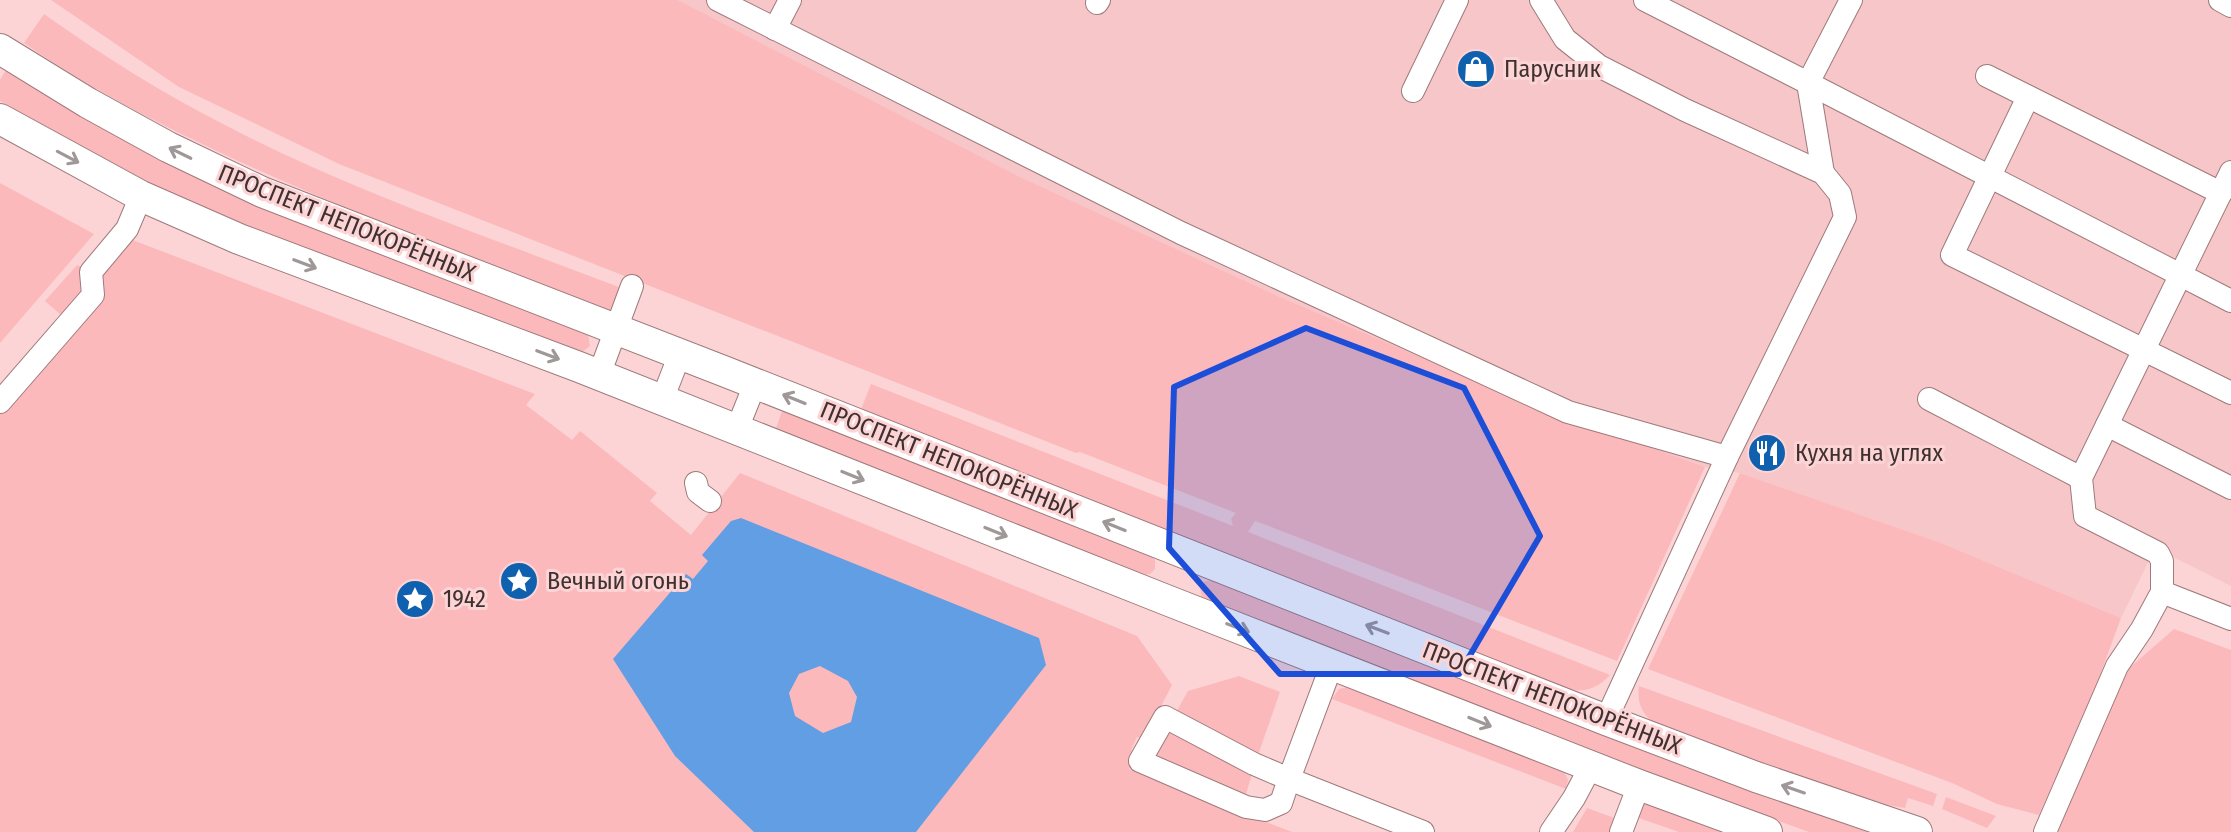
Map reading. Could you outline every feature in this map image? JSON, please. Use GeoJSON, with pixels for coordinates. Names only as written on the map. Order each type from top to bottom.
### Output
{"type":"FeatureCollection","features":[{"type":"Feature","properties":{"kind":"main road","name":"ПРОСПЕКТ НЕПОКОРЁННЫХ"},"geometry":{"type":"LineString","coordinates":[[0,49],[168,147],[262,192],[1606,720],[1756,777],[1917,832]]}},
{"type":"Feature","properties":{"kind":"main road","name":"ПРОСПЕКТ НЕПОКОРЁННЫХ"},"geometry":{"type":"LineString","coordinates":[[0,119],[141,196],[239,239],[599,375],[1639,785],[1767,832]]}},
{"type":"Feature","properties":{"kind":"main road"},"geometry":{"type":"LineString","coordinates":[[1169,601],[1186,554]]}},
{"type":"Feature","properties":{"kind":"street"},"geometry":{"type":"LineString","coordinates":[[718,0],[1181,233],[1568,412],[1723,466]]}},
{"type":"Feature","properties":{"kind":"street"},"geometry":{"type":"LineString","coordinates":[[775,29],[790,0]]}},
{"type":"Feature","properties":{"kind":"street"},"geometry":{"type":"LineString","coordinates":[[1413,91],[1457,0]]}},
{"type":"Feature","properties":{"kind":"street"},"geometry":{"type":"LineString","coordinates":[[1541,0],[1565,39],[1599,66],[1685,110],[1823,173],[1840,194],[1845,217],[1723,466],[1606,720]]}},
{"type":"Feature","properties":{"kind":"street"},"geometry":{"type":"LineString","coordinates":[[1645,0],[2231,301]]}},
{"type":"Feature","properties":{"kind":"street"},"geometry":{"type":"LineString","coordinates":[[1823,173],[1808,83],[1851,0]]}},
{"type":"Feature","properties":{"kind":"street"},"geometry":{"type":"LineString","coordinates":[[2220,0],[2231,6]]}},
{"type":"Feature","properties":{"kind":"street"},"geometry":{"type":"LineString","coordinates":[[1987,76],[2221,208]]}},
{"type":"Feature","properties":{"kind":"street"},"geometry":{"type":"LineString","coordinates":[[2028,97],[1952,255],[2231,393]]}},
{"type":"Feature","properties":{"kind":"street"},"geometry":{"type":"LineString","coordinates":[[2045,832],[2117,666],[2162,592],[2162,561],[2158,553],[2085,516],[2081,478],[2181,275],[2221,208],[2231,172]]}},
{"type":"Feature","properties":{"kind":"street"},"geometry":{"type":"LineString","coordinates":[[0,402],[93,295],[91,272],[127,229],[141,196]]}},
{"type":"Feature","properties":{"kind":"street"},"geometry":{"type":"LineString","coordinates":[[599,375],[632,286]]}},
{"type":"Feature","properties":{"kind":"street"},"geometry":{"type":"LineString","coordinates":[[662,400],[680,354]]}},
{"type":"Feature","properties":{"kind":"street"},"geometry":{"type":"LineString","coordinates":[[737,429],[755,384]]}},
{"type":"Feature","properties":{"kind":"street"},"geometry":{"type":"LineString","coordinates":[[1929,399],[2081,478]]}},
{"type":"Feature","properties":{"kind":"street"},"geometry":{"type":"LineString","coordinates":[[2107,425],[2231,488]]}},
{"type":"Feature","properties":{"kind":"street"},"geometry":{"type":"LineString","coordinates":[[2162,592],[2231,619]]}},
{"type":"Feature","properties":{"kind":"street"},"geometry":{"type":"LineString","coordinates":[[1332,664],[1289,779],[1281,803],[1265,810],[1246,807],[1140,761],[1165,717],[1254,764],[1289,779],[1423,832]]}},
{"type":"Feature","properties":{"kind":"street"},"geometry":{"type":"LineString","coordinates":[[1551,832],[1591,766]]}},
{"type":"Feature","properties":{"kind":"street"},"geometry":{"type":"LineString","coordinates":[[1621,832],[1639,785]]}},
{"type":"Feature","properties":{"kind":"highlighted area"},"geometry":{"type":"Polygon","coordinates":[[[1306,328],[1464,388],[1540,536],[1459,674],[1280,674],[1169,548],[1174,387],[1306,328]]]}},
{"type":"Feature","properties":{"kind":"shaded area"},"geometry":{"type":"Polygon","coordinates":[[[51,0],[678,0],[1018,176],[1280,297],[1533,405],[1705,467],[1617,661],[1255,521],[1248,532],[1610,675],[1590,688],[1567,690],[860,412],[871,384],[1233,526],[1231,519],[1236,513],[339,164],[179,87],[51,0]]]}},
{"type":"Feature","properties":{"kind":"shaded area"},"geometry":{"type":"Polygon","coordinates":[[[678,0],[2231,0],[2231,586],[2155,548],[2121,618],[1941,543],[1740,473],[1705,467],[1533,405],[1280,297],[1018,176],[678,0]]]}},
{"type":"Feature","properties":{"kind":"shaded area"},"geometry":{"type":"Polygon","coordinates":[[[44,14],[155,87],[273,149],[422,213],[624,289],[615,316],[318,196],[147,116],[84,82],[24,43],[44,14]]]}},
{"type":"Feature","properties":{"kind":"shaded area"},"geometry":{"type":"Polygon","coordinates":[[[7,68],[588,334],[590,346],[581,353],[243,225],[166,192],[0,101],[0,80],[7,68]]]}},
{"type":"Feature","properties":{"kind":"shaded area"},"geometry":{"type":"Polygon","coordinates":[[[0,183],[94,234],[0,343],[0,183]]]}},
{"type":"Feature","properties":{"kind":"shaded area"},"geometry":{"type":"Polygon","coordinates":[[[130,239],[535,394],[526,405],[572,440],[580,431],[657,493],[650,501],[691,535],[740,473],[1137,636],[1172,685],[1144,739],[1137,737],[1131,750],[1137,754],[1129,769],[1292,832],[0,832],[0,387],[61,315],[45,301],[77,265],[101,273],[130,239]]]}},
{"type":"Feature","properties":{"kind":"shaded area"},"geometry":{"type":"Polygon","coordinates":[[[782,411],[1149,555],[1155,560],[1155,569],[1150,574],[1142,575],[775,431],[782,411]]]}},
{"type":"Feature","properties":{"kind":"shaded area"},"geometry":{"type":"Polygon","coordinates":[[[1740,473],[1941,543],[2121,618],[2096,686],[2039,815],[1997,804],[1952,783],[1648,669],[1740,473]]]}},
{"type":"Feature","properties":{"kind":"shaded area"},"geometry":{"type":"Polygon","coordinates":[[[1214,580],[1872,832],[1809,832],[1645,772],[1202,598],[1200,587],[1205,581],[1214,580]]]}},
{"type":"Feature","properties":{"kind":"shaded area"},"geometry":{"type":"Polygon","coordinates":[[[2174,629],[2231,650],[2231,832],[2058,832],[2127,670],[2174,629]]]}},
{"type":"Feature","properties":{"kind":"shaded area"},"geometry":{"type":"Polygon","coordinates":[[[1239,676],[1280,692],[1257,758],[1174,716],[1188,691],[1239,676]]]}},
{"type":"Feature","properties":{"kind":"shaded area"},"geometry":{"type":"Polygon","coordinates":[[[1639,686],[1937,794],[1933,806],[1908,798],[1905,808],[1870,802],[1654,723],[1641,707],[1639,686]]]}},
{"type":"Feature","properties":{"kind":"shaded area"},"geometry":{"type":"Polygon","coordinates":[[[1348,687],[1564,771],[1568,780],[1566,789],[1332,699],[1339,689],[1348,687]]]}},
{"type":"Feature","properties":{"kind":"shaded area"},"geometry":{"type":"Polygon","coordinates":[[[1165,726],[1253,770],[1244,801],[1155,765],[1151,752],[1165,726]]]}},
{"type":"Feature","properties":{"kind":"shaded area"},"geometry":{"type":"Polygon","coordinates":[[[1946,797],[1996,816],[1987,828],[1942,809],[1946,797]]]}},
{"type":"Feature","properties":{"kind":"shaded area"},"geometry":{"type":"Polygon","coordinates":[[[1639,800],[1728,832],[1679,832],[1633,816],[1639,800]]]}},
{"type":"Feature","properties":{"kind":"shaded area"},"geometry":{"type":"Polygon","coordinates":[[[1587,808],[1617,819],[1615,832],[1573,832],[1587,808]]]}},
{"type":"Feature","properties":{"kind":"water"},"geometry":{"type":"Polygon","coordinates":[[[741,518],[1039,638],[1046,665],[916,832],[754,832],[675,756],[613,659],[686,574],[693,579],[708,561],[702,555],[731,521],[741,518]],[[820,666],[799,674],[789,693],[795,716],[823,733],[851,722],[857,697],[848,681],[820,666]]]}},
{"type":"Feature","properties":{"kind":"place","name":"Парусник"},"geometry":{"type":"Point","coordinates":[1476,69]}},
{"type":"Feature","properties":{"kind":"place","name":"Кухня на углях"},"geometry":{"type":"Point","coordinates":[1767,453]}},
{"type":"Feature","properties":{"kind":"place","name":"Вечный огонь"},"geometry":{"type":"Point","coordinates":[519,581]}},
{"type":"Feature","properties":{"kind":"place","name":"1942"},"geometry":{"type":"Point","coordinates":[415,599]}}]}
